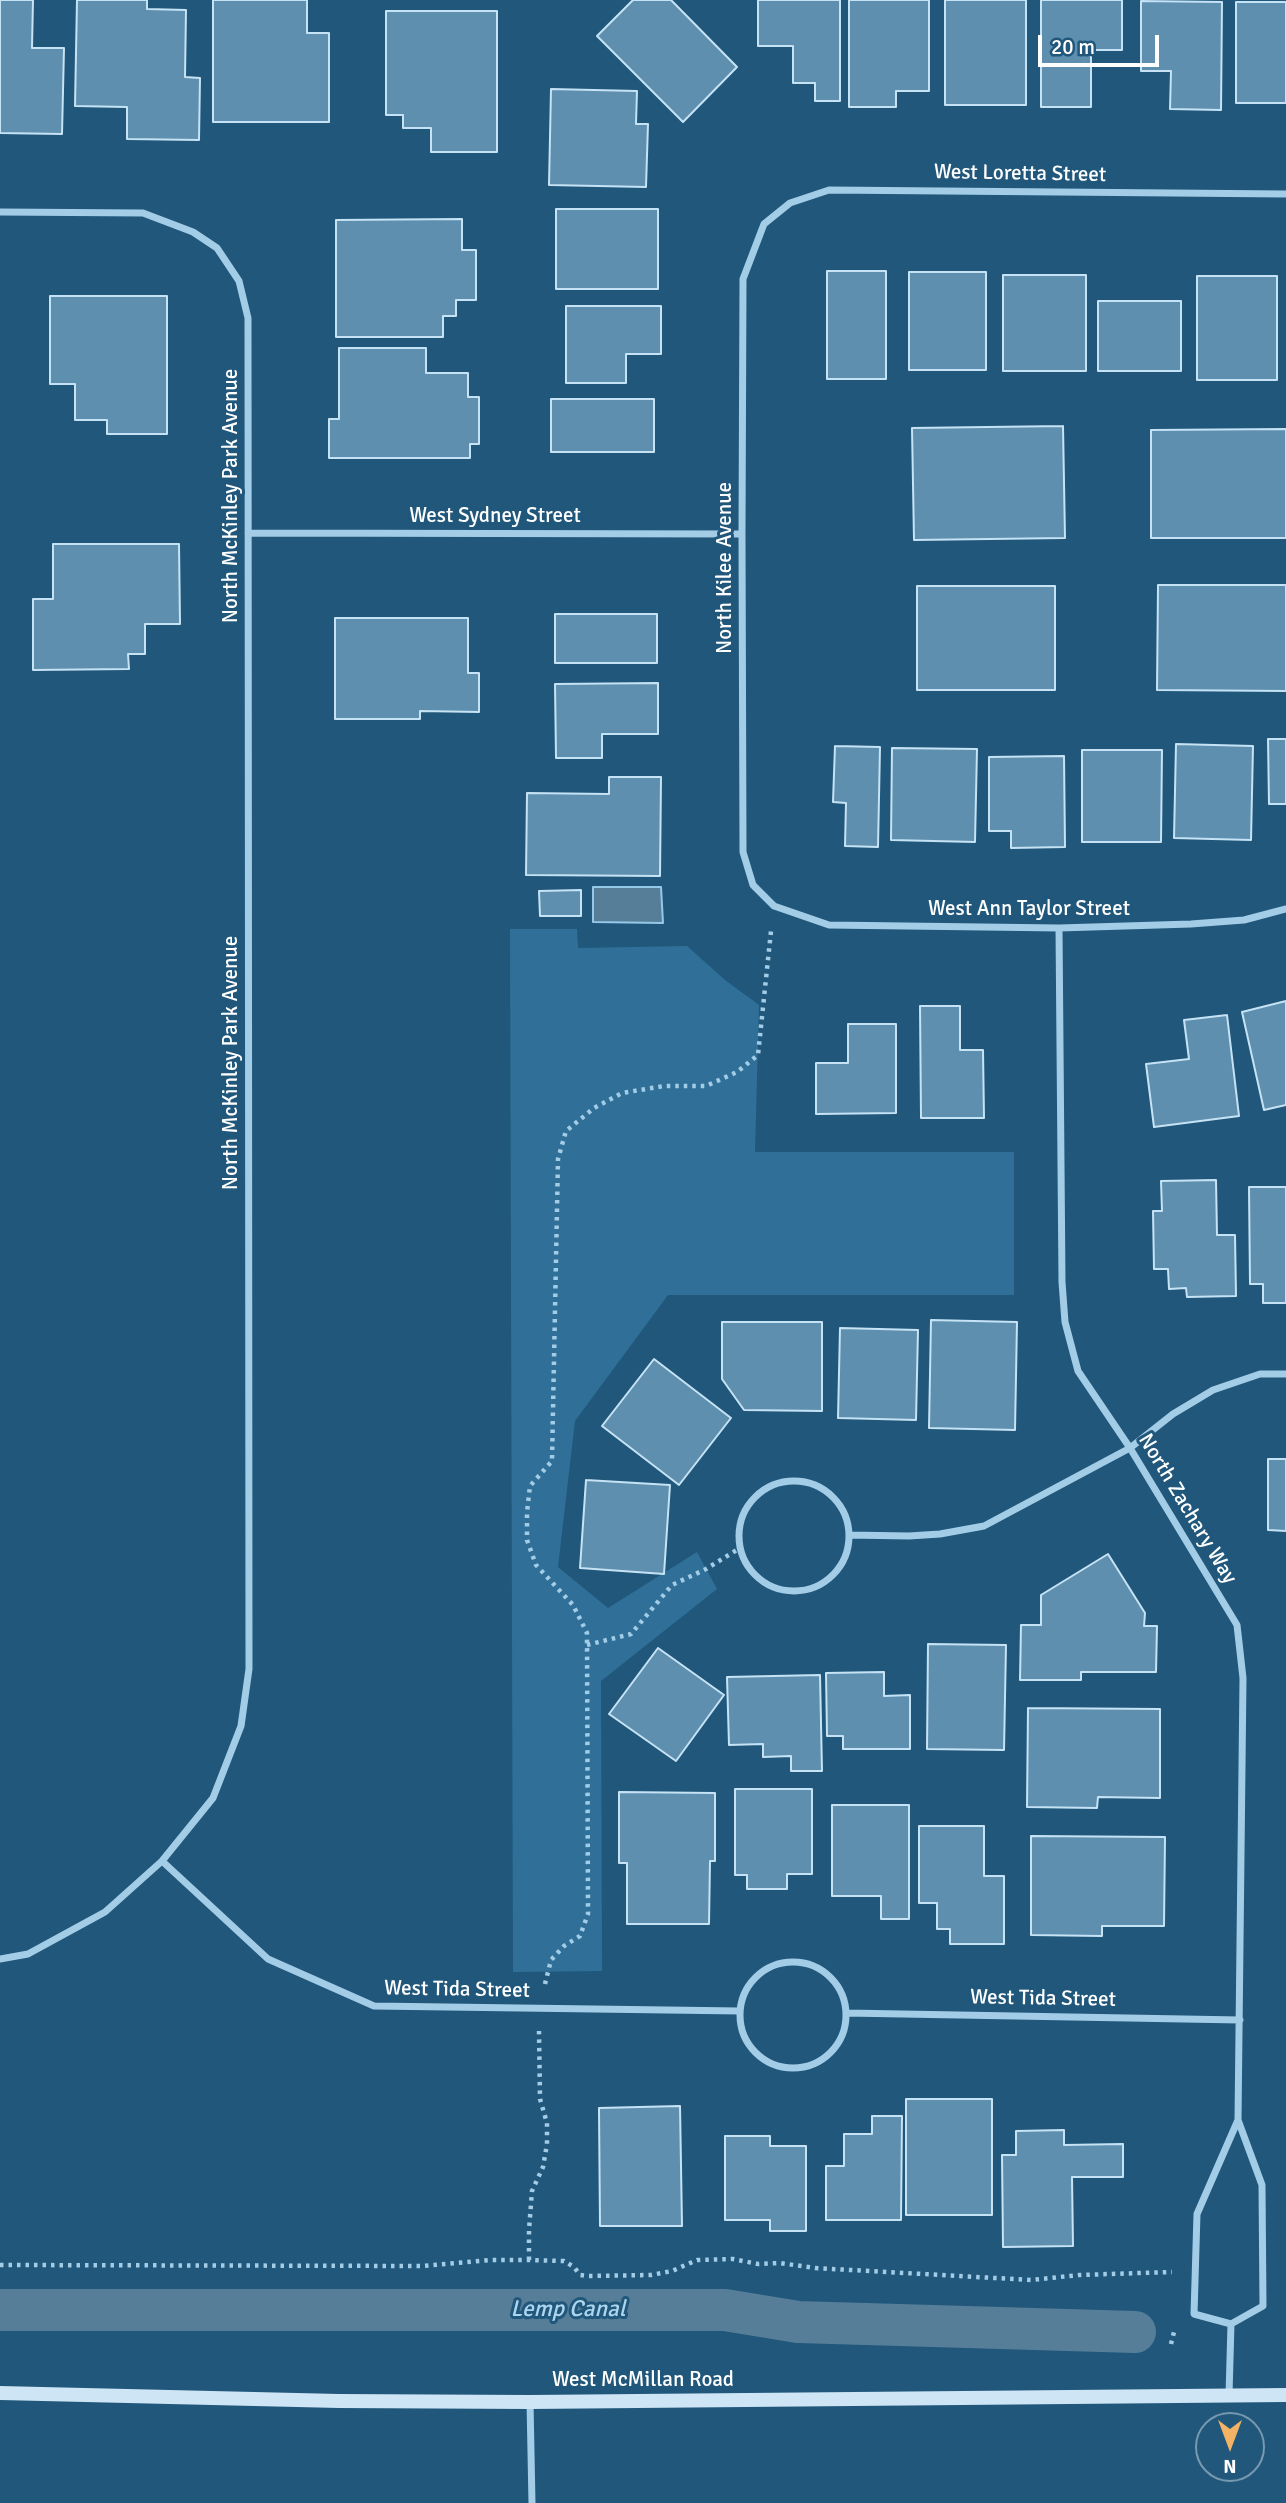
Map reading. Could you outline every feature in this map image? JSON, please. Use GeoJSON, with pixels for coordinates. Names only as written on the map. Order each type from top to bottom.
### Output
{"type":"FeatureCollection","features":[{"type":"Feature","properties":{"kind":"main road","name":"West McMillan Road"},"geometry":{"type":"LineString","coordinates":[[0,2393],[530,2402],[1286,2395]]}},
{"type":"Feature","properties":{"kind":"street","name":"West Loretta Street"},"geometry":{"type":"LineString","coordinates":[[764,224],[790,203],[829,190],[1286,194]]}},
{"type":"Feature","properties":{"kind":"street","name":"North McKinley Park Avenue"},"geometry":{"type":"LineString","coordinates":[[0,212],[143,213],[193,232],[217,248],[239,281],[248,318],[249,1669],[242,1726],[213,1798],[163,1861]]}},
{"type":"Feature","properties":{"kind":"street","name":"North Kilee Avenue"},"geometry":{"type":"LineString","coordinates":[[764,224],[743,279],[743,852],[753,885],[774,906]]}},
{"type":"Feature","properties":{"kind":"street","name":"West Sydney Street"},"geometry":{"type":"LineString","coordinates":[[248,533],[743,534]]}},
{"type":"Feature","properties":{"kind":"street","name":"West Ann Taylor Street"},"geometry":{"type":"LineString","coordinates":[[774,906],[829,925],[1059,928],[1244,920],[1286,909]]}},
{"type":"Feature","properties":{"kind":"street","name":"North Zachary Way"},"geometry":{"type":"LineString","coordinates":[[1059,928],[1062,1282],[1065,1322],[1078,1371],[1130,1448],[1237,1625],[1243,1678],[1238,2120],[1262,2185],[1264,2306],[1231,2324],[1194,2314],[1197,2214],[1238,2120]]}},
{"type":"Feature","properties":{"kind":"street"},"geometry":{"type":"LineString","coordinates":[[849,1535],[940,1534],[984,1526],[1130,1448],[1173,1413],[1213,1390],[1260,1374],[1286,1374]]}},
{"type":"Feature","properties":{"kind":"street"},"geometry":{"type":"LineString","coordinates":[[787,1481],[806,1481],[823,1489],[837,1501],[846,1516],[849,1535],[847,1552],[838,1569],[826,1581],[809,1589],[792,1591],[774,1587],[753,1571],[740,1548],[738,1530],[743,1512],[755,1497],[769,1486],[787,1481]]}},
{"type":"Feature","properties":{"kind":"street"},"geometry":{"type":"LineString","coordinates":[[0,1959],[29,1954],[106,1912],[163,1861]]}},
{"type":"Feature","properties":{"kind":"street","name":"West Tida Street"},"geometry":{"type":"LineString","coordinates":[[163,1861],[268,1959],[374,2006],[740,2011]]}},
{"type":"Feature","properties":{"kind":"street"},"geometry":{"type":"LineString","coordinates":[[785,1963],[802,1963],[820,1969],[833,1980],[842,1996],[846,2013],[844,2030],[837,2046],[825,2058],[809,2066],[792,2069],[775,2065],[760,2057],[748,2045],[741,2028],[740,2011],[744,1993],[761,1973],[785,1963]]}},
{"type":"Feature","properties":{"kind":"street","name":"West Tida Street"},"geometry":{"type":"LineString","coordinates":[[846,2013],[1240,2020]]}},
{"type":"Feature","properties":{"kind":"street"},"geometry":{"type":"LineString","coordinates":[[1229,2395],[1231,2324]]}},
{"type":"Feature","properties":{"kind":"street"},"geometry":{"type":"LineString","coordinates":[[530,2402],[532,2503]]}},
{"type":"Feature","properties":{"kind":"path"},"geometry":{"type":"LineString","coordinates":[[530,2260],[528,2230],[532,2192],[543,2167],[547,2144],[547,2123],[540,2099],[540,2010],[551,1960],[564,1946],[580,1936],[589,1914],[587,1633],[573,1605],[536,1564],[527,1540],[530,1486],[552,1461],[558,1159],[566,1131],[594,1108],[622,1093],[664,1086],[706,1086],[737,1072],[758,1055],[774,906]]}},
{"type":"Feature","properties":{"kind":"path"},"geometry":{"type":"LineString","coordinates":[[587,1645],[631,1634],[672,1585],[706,1569],[740,1548]]}},
{"type":"Feature","properties":{"kind":"path"},"geometry":{"type":"LineString","coordinates":[[0,2265],[423,2266],[491,2260],[530,2260],[564,2261],[580,2275],[588,2276],[651,2275],[672,2271],[697,2260],[733,2259],[758,2264],[780,2263],[815,2268],[1031,2280],[1079,2275],[1177,2272]]}},
{"type":"Feature","properties":{"kind":"path"},"geometry":{"type":"LineString","coordinates":[[1171,2344],[1175,2317]]}},
{"type":"Feature","properties":{"kind":"shaded area"},"geometry":{"type":"Polygon","coordinates":[[[593,887],[661,887],[663,923],[593,922],[593,887]]]}},
{"type":"Feature","properties":{"kind":"shaded area"},"geometry":{"type":"Polygon","coordinates":[[[510,929],[577,929],[578,948],[687,946],[725,980],[759,1005],[755,1152],[1014,1152],[1014,1295],[668,1295],[575,1421],[558,1567],[608,1608],[697,1552],[717,1589],[601,1681],[602,1971],[513,1972],[510,929]]]}},
{"type":"Feature","properties":{"kind":"building"},"geometry":{"type":"Polygon","coordinates":[[[0,0],[33,0],[32,48],[64,48],[62,134],[0,133],[0,0]]]}},
{"type":"Feature","properties":{"kind":"building"},"geometry":{"type":"Polygon","coordinates":[[[77,0],[147,0],[147,9],[186,10],[185,77],[200,78],[199,140],[127,139],[127,107],[75,106],[77,0]]]}},
{"type":"Feature","properties":{"kind":"building"},"geometry":{"type":"Polygon","coordinates":[[[213,0],[307,0],[307,33],[329,33],[329,122],[213,122],[213,0]]]}},
{"type":"Feature","properties":{"kind":"building"},"geometry":{"type":"Polygon","coordinates":[[[633,0],[671,0],[737,67],[683,122],[597,36],[633,0]]]}},
{"type":"Feature","properties":{"kind":"building"},"geometry":{"type":"Polygon","coordinates":[[[758,0],[840,0],[840,101],[815,101],[815,83],[793,83],[793,46],[758,46],[758,0]]]}},
{"type":"Feature","properties":{"kind":"building"},"geometry":{"type":"Polygon","coordinates":[[[849,0],[929,0],[929,91],[896,91],[896,107],[849,107],[849,0]]]}},
{"type":"Feature","properties":{"kind":"building"},"geometry":{"type":"Polygon","coordinates":[[[945,0],[1026,0],[1026,105],[945,105],[945,0]]]}},
{"type":"Feature","properties":{"kind":"building"},"geometry":{"type":"Polygon","coordinates":[[[1041,0],[1122,0],[1122,50],[1091,50],[1091,107],[1041,107],[1041,0]]]}},
{"type":"Feature","properties":{"kind":"building"},"geometry":{"type":"Polygon","coordinates":[[[1141,1],[1222,2],[1221,110],[1170,109],[1171,71],[1141,71],[1141,1]]]}},
{"type":"Feature","properties":{"kind":"building"},"geometry":{"type":"Polygon","coordinates":[[[1236,2],[1286,2],[1286,103],[1236,103],[1236,2]]]}},
{"type":"Feature","properties":{"kind":"building"},"geometry":{"type":"Polygon","coordinates":[[[386,11],[497,11],[497,152],[431,152],[431,128],[403,128],[403,115],[386,115],[386,11]]]}},
{"type":"Feature","properties":{"kind":"building"},"geometry":{"type":"Polygon","coordinates":[[[551,89],[637,91],[636,124],[648,124],[646,187],[549,185],[551,89]]]}},
{"type":"Feature","properties":{"kind":"building"},"geometry":{"type":"Polygon","coordinates":[[[556,209],[658,209],[658,289],[556,289],[556,209]]]}},
{"type":"Feature","properties":{"kind":"building"},"geometry":{"type":"Polygon","coordinates":[[[462,219],[462,250],[476,250],[476,300],[456,300],[456,316],[443,316],[443,337],[336,337],[336,220],[462,219]]]}},
{"type":"Feature","properties":{"kind":"building"},"geometry":{"type":"Polygon","coordinates":[[[827,271],[886,271],[886,379],[827,379],[827,271]]]}},
{"type":"Feature","properties":{"kind":"building"},"geometry":{"type":"Polygon","coordinates":[[[909,272],[986,272],[986,370],[909,370],[909,272]]]}},
{"type":"Feature","properties":{"kind":"building"},"geometry":{"type":"Polygon","coordinates":[[[1003,275],[1086,275],[1086,371],[1003,371],[1003,275]]]}},
{"type":"Feature","properties":{"kind":"building"},"geometry":{"type":"Polygon","coordinates":[[[1197,276],[1277,276],[1277,380],[1197,380],[1197,276]]]}},
{"type":"Feature","properties":{"kind":"building"},"geometry":{"type":"Polygon","coordinates":[[[50,296],[167,296],[167,434],[107,434],[107,420],[75,420],[75,384],[50,384],[50,296]]]}},
{"type":"Feature","properties":{"kind":"building"},"geometry":{"type":"Polygon","coordinates":[[[1098,301],[1181,301],[1181,371],[1098,371],[1098,301]]]}},
{"type":"Feature","properties":{"kind":"building"},"geometry":{"type":"Polygon","coordinates":[[[566,306],[661,306],[661,354],[626,354],[626,383],[566,383],[566,306]]]}},
{"type":"Feature","properties":{"kind":"building"},"geometry":{"type":"Polygon","coordinates":[[[339,348],[426,348],[426,373],[468,373],[468,397],[479,397],[479,444],[470,444],[470,458],[329,458],[329,419],[339,419],[339,348]]]}},
{"type":"Feature","properties":{"kind":"building"},"geometry":{"type":"Polygon","coordinates":[[[551,399],[654,399],[654,452],[551,452],[551,399]]]}},
{"type":"Feature","properties":{"kind":"building"},"geometry":{"type":"Polygon","coordinates":[[[1063,426],[1065,538],[914,540],[912,428],[1063,426]]]}},
{"type":"Feature","properties":{"kind":"building"},"geometry":{"type":"Polygon","coordinates":[[[1286,429],[1286,538],[1151,538],[1151,430],[1286,429]]]}},
{"type":"Feature","properties":{"kind":"building"},"geometry":{"type":"Polygon","coordinates":[[[53,544],[179,544],[180,624],[145,624],[145,654],[128,654],[129,669],[33,670],[33,599],[53,599],[53,544]]]}},
{"type":"Feature","properties":{"kind":"building"},"geometry":{"type":"Polygon","coordinates":[[[1158,585],[1286,585],[1286,691],[1157,690],[1158,585]]]}},
{"type":"Feature","properties":{"kind":"building"},"geometry":{"type":"Polygon","coordinates":[[[917,586],[1055,586],[1055,690],[917,690],[917,586]]]}},
{"type":"Feature","properties":{"kind":"building"},"geometry":{"type":"Polygon","coordinates":[[[555,614],[657,614],[657,663],[555,663],[555,614]]]}},
{"type":"Feature","properties":{"kind":"building"},"geometry":{"type":"Polygon","coordinates":[[[335,618],[468,618],[468,673],[479,673],[479,712],[420,711],[420,719],[335,719],[335,618]]]}},
{"type":"Feature","properties":{"kind":"building"},"geometry":{"type":"Polygon","coordinates":[[[658,683],[658,734],[602,734],[602,758],[556,758],[555,684],[658,683]]]}},
{"type":"Feature","properties":{"kind":"building"},"geometry":{"type":"Polygon","coordinates":[[[1268,739],[1286,739],[1286,804],[1269,804],[1268,739]]]}},
{"type":"Feature","properties":{"kind":"building"},"geometry":{"type":"Polygon","coordinates":[[[1176,744],[1253,746],[1251,840],[1174,838],[1176,744]]]}},
{"type":"Feature","properties":{"kind":"building"},"geometry":{"type":"Polygon","coordinates":[[[835,746],[880,747],[878,847],[845,846],[846,803],[833,802],[835,746]]]}},
{"type":"Feature","properties":{"kind":"building"},"geometry":{"type":"Polygon","coordinates":[[[892,748],[977,749],[975,842],[891,840],[892,748]]]}},
{"type":"Feature","properties":{"kind":"building"},"geometry":{"type":"Polygon","coordinates":[[[1082,750],[1162,750],[1161,842],[1082,842],[1082,750]]]}},
{"type":"Feature","properties":{"kind":"building"},"geometry":{"type":"Polygon","coordinates":[[[1064,756],[1065,847],[1011,848],[1011,831],[989,831],[989,757],[1064,756]]]}},
{"type":"Feature","properties":{"kind":"building"},"geometry":{"type":"Polygon","coordinates":[[[609,777],[661,777],[660,876],[526,875],[527,793],[609,794],[609,777]]]}},
{"type":"Feature","properties":{"kind":"building"},"geometry":{"type":"Polygon","coordinates":[[[581,890],[581,916],[540,916],[539,891],[581,890]]]}},
{"type":"Feature","properties":{"kind":"building"},"geometry":{"type":"Polygon","coordinates":[[[1286,1001],[1286,1105],[1264,1110],[1242,1012],[1286,1001]]]}},
{"type":"Feature","properties":{"kind":"building"},"geometry":{"type":"Polygon","coordinates":[[[920,1006],[960,1006],[960,1050],[983,1050],[984,1118],[921,1118],[920,1006]]]}},
{"type":"Feature","properties":{"kind":"building"},"geometry":{"type":"Polygon","coordinates":[[[1227,1015],[1239,1116],[1154,1127],[1146,1064],[1189,1059],[1184,1020],[1227,1015]]]}},
{"type":"Feature","properties":{"kind":"building"},"geometry":{"type":"Polygon","coordinates":[[[848,1024],[896,1024],[896,1113],[816,1114],[816,1063],[848,1063],[848,1024]]]}},
{"type":"Feature","properties":{"kind":"building"},"geometry":{"type":"Polygon","coordinates":[[[1216,1180],[1217,1235],[1235,1235],[1236,1296],[1187,1297],[1186,1288],[1169,1289],[1168,1269],[1154,1269],[1153,1211],[1162,1211],[1161,1181],[1216,1180]]]}},
{"type":"Feature","properties":{"kind":"building"},"geometry":{"type":"Polygon","coordinates":[[[1249,1187],[1286,1187],[1286,1303],[1263,1303],[1263,1284],[1250,1284],[1249,1187]]]}},
{"type":"Feature","properties":{"kind":"building"},"geometry":{"type":"Polygon","coordinates":[[[931,1320],[1017,1322],[1015,1430],[929,1428],[931,1320]]]}},
{"type":"Feature","properties":{"kind":"building"},"geometry":{"type":"Polygon","coordinates":[[[722,1322],[822,1322],[822,1411],[744,1410],[722,1379],[722,1322]]]}},
{"type":"Feature","properties":{"kind":"building"},"geometry":{"type":"Polygon","coordinates":[[[840,1328],[918,1330],[916,1420],[838,1418],[840,1328]]]}},
{"type":"Feature","properties":{"kind":"building"},"geometry":{"type":"Polygon","coordinates":[[[654,1359],[731,1418],[679,1485],[602,1426],[654,1359]]]}},
{"type":"Feature","properties":{"kind":"building"},"geometry":{"type":"Polygon","coordinates":[[[1268,1459],[1286,1459],[1286,1531],[1268,1530],[1268,1459]]]}},
{"type":"Feature","properties":{"kind":"building"},"geometry":{"type":"Polygon","coordinates":[[[586,1480],[670,1485],[664,1574],[580,1568],[586,1480]]]}},
{"type":"Feature","properties":{"kind":"building"},"geometry":{"type":"Polygon","coordinates":[[[1108,1554],[1145,1613],[1144,1626],[1157,1626],[1156,1672],[1081,1672],[1081,1680],[1020,1680],[1021,1625],[1041,1625],[1041,1595],[1108,1554]]]}},
{"type":"Feature","properties":{"kind":"building"},"geometry":{"type":"Polygon","coordinates":[[[928,1644],[1006,1645],[1004,1750],[927,1749],[928,1644]]]}},
{"type":"Feature","properties":{"kind":"building"},"geometry":{"type":"Polygon","coordinates":[[[658,1648],[724,1695],[676,1761],[609,1714],[658,1648]]]}},
{"type":"Feature","properties":{"kind":"building"},"geometry":{"type":"Polygon","coordinates":[[[884,1672],[884,1696],[910,1695],[910,1749],[843,1749],[843,1736],[827,1736],[826,1673],[884,1672]]]}},
{"type":"Feature","properties":{"kind":"building"},"geometry":{"type":"Polygon","coordinates":[[[820,1675],[822,1771],[791,1771],[791,1756],[763,1757],[763,1744],[729,1745],[727,1677],[820,1675]]]}},
{"type":"Feature","properties":{"kind":"building"},"geometry":{"type":"Polygon","coordinates":[[[1028,1708],[1160,1709],[1160,1798],[1098,1797],[1097,1808],[1027,1807],[1028,1708]]]}},
{"type":"Feature","properties":{"kind":"building"},"geometry":{"type":"Polygon","coordinates":[[[735,1789],[812,1789],[812,1874],[787,1874],[787,1889],[747,1889],[747,1875],[735,1875],[735,1789]]]}},
{"type":"Feature","properties":{"kind":"building"},"geometry":{"type":"Polygon","coordinates":[[[619,1792],[715,1793],[715,1861],[710,1861],[709,1924],[627,1924],[627,1863],[619,1863],[619,1792]]]}},
{"type":"Feature","properties":{"kind":"building"},"geometry":{"type":"Polygon","coordinates":[[[832,1805],[909,1805],[909,1919],[881,1919],[881,1896],[832,1896],[832,1805]]]}},
{"type":"Feature","properties":{"kind":"building"},"geometry":{"type":"Polygon","coordinates":[[[919,1826],[984,1826],[984,1876],[1004,1876],[1004,1944],[950,1944],[950,1929],[937,1929],[937,1903],[919,1903],[919,1826]]]}},
{"type":"Feature","properties":{"kind":"building"},"geometry":{"type":"Polygon","coordinates":[[[1031,1836],[1165,1837],[1164,1926],[1102,1926],[1102,1936],[1031,1935],[1031,1836]]]}},
{"type":"Feature","properties":{"kind":"building"},"geometry":{"type":"Polygon","coordinates":[[[906,2099],[992,2099],[992,2215],[906,2215],[906,2099]]]}},
{"type":"Feature","properties":{"kind":"building"},"geometry":{"type":"Polygon","coordinates":[[[680,2106],[682,2226],[600,2226],[599,2108],[680,2106]]]}},
{"type":"Feature","properties":{"kind":"building"},"geometry":{"type":"Polygon","coordinates":[[[872,2116],[902,2116],[901,2220],[826,2220],[826,2166],[844,2166],[844,2134],[872,2134],[872,2116]]]}},
{"type":"Feature","properties":{"kind":"building"},"geometry":{"type":"Polygon","coordinates":[[[1064,2130],[1064,2145],[1123,2144],[1123,2177],[1072,2177],[1073,2246],[1003,2247],[1002,2155],[1016,2155],[1016,2131],[1064,2130]]]}},
{"type":"Feature","properties":{"kind":"building"},"geometry":{"type":"Polygon","coordinates":[[[725,2136],[770,2136],[770,2146],[806,2146],[806,2231],[770,2231],[770,2220],[725,2220],[725,2136]]]}},
{"type":"Feature","properties":{"kind":"waterway","name":"Lemp Canal"},"geometry":{"type":"LineString","coordinates":[[0,2310],[725,2310],[798,2322],[1135,2332]]}}]}
